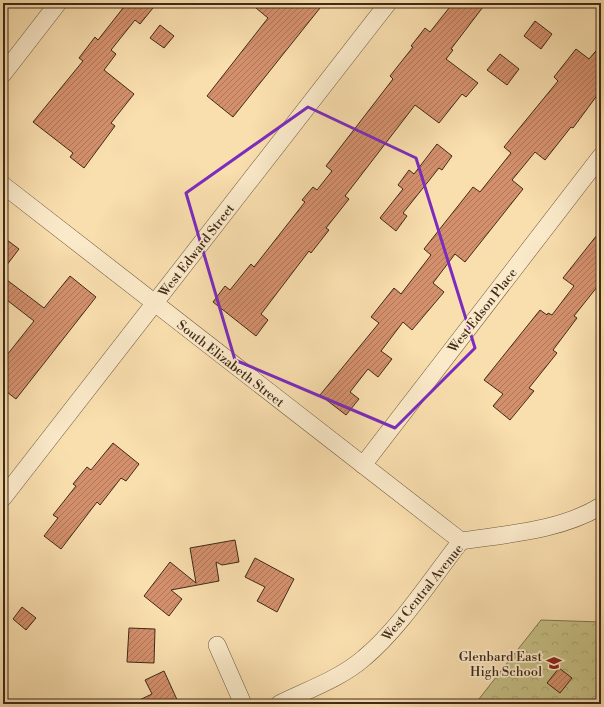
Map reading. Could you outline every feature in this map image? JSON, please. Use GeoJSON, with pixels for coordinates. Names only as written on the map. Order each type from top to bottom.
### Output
{"type":"FeatureCollection","features":[{"type":"Feature","properties":{"kind":"street"},"geometry":{"type":"LineString","coordinates":[[3,74],[58,3]]}},
{"type":"Feature","properties":{"kind":"street","name":"West Edward Street"},"geometry":{"type":"LineString","coordinates":[[3,498],[388,3]]}},
{"type":"Feature","properties":{"kind":"street","name":"West Edson Place"},"geometry":{"type":"LineString","coordinates":[[363,464],[601,156]]}},
{"type":"Feature","properties":{"kind":"street","name":"South Elizabeth Street"},"geometry":{"type":"LineString","coordinates":[[3,185],[154,304],[461,541]]}},
{"type":"Feature","properties":{"kind":"street","name":"West Central Avenue"},"geometry":{"type":"LineString","coordinates":[[279,704],[335,677],[364,658],[390,632],[461,541],[516,533],[555,525],[574,519],[601,506]]}},
{"type":"Feature","properties":{"kind":"street"},"geometry":{"type":"LineString","coordinates":[[217,645],[243,704]]}},
{"type":"Feature","properties":{"kind":"highlighted area"},"geometry":{"type":"Polygon","coordinates":[[[308,107],[416,158],[475,348],[395,428],[235,360],[186,193],[308,107]]]}},
{"type":"Feature","properties":{"kind":"green space","name":"Glenbard East High School"},"geometry":{"type":"Polygon","coordinates":[[[541,620],[601,622],[601,704],[475,704],[541,620]]]}},
{"type":"Feature","properties":{"kind":"building"},"geometry":{"type":"Polygon","coordinates":[[[127,3],[157,3],[140,24],[135,20],[111,50],[116,54],[104,70],[134,94],[111,123],[115,126],[84,168],[70,157],[73,153],[33,122],[83,61],[79,58],[95,37],[98,40],[127,3]]]}},
{"type":"Feature","properties":{"kind":"building"},"geometry":{"type":"Polygon","coordinates":[[[250,3],[324,3],[233,117],[207,96],[268,18],[250,3]]]}},
{"type":"Feature","properties":{"kind":"building"},"geometry":{"type":"Polygon","coordinates":[[[453,3],[486,3],[451,49],[453,50],[446,59],[478,83],[466,97],[462,94],[439,123],[415,105],[345,196],[349,199],[326,228],[329,230],[311,253],[309,251],[261,314],[268,320],[256,336],[213,302],[225,286],[230,290],[251,264],[254,267],[305,202],[302,200],[313,187],[317,190],[332,171],[326,166],[393,79],[390,76],[413,47],[411,46],[425,28],[430,32],[453,3]]]}},
{"type":"Feature","properties":{"kind":"building"},"geometry":{"type":"Polygon","coordinates":[[[535,21],[552,34],[541,49],[524,36],[535,21]]]}},
{"type":"Feature","properties":{"kind":"building"},"geometry":{"type":"Polygon","coordinates":[[[160,25],[174,36],[164,48],[150,38],[160,25]]]}},
{"type":"Feature","properties":{"kind":"building"},"geometry":{"type":"Polygon","coordinates":[[[601,45],[601,90],[573,128],[571,127],[545,160],[535,152],[512,180],[523,189],[465,262],[455,254],[433,283],[444,292],[412,330],[403,322],[381,351],[392,359],[378,377],[368,369],[350,392],[359,399],[346,415],[320,395],[379,323],[371,317],[394,288],[401,294],[431,255],[424,249],[473,187],[480,192],[511,153],[504,147],[558,81],[554,77],[576,49],[589,59],[601,45]]]}},
{"type":"Feature","properties":{"kind":"building"},"geometry":{"type":"Polygon","coordinates":[[[500,54],[519,69],[507,85],[487,70],[500,54]]]}},
{"type":"Feature","properties":{"kind":"building"},"geometry":{"type":"Polygon","coordinates":[[[437,144],[452,156],[442,170],[439,168],[403,213],[407,216],[396,231],[380,218],[403,189],[398,185],[409,170],[414,174],[437,144]]]}},
{"type":"Feature","properties":{"kind":"building"},"geometry":{"type":"Polygon","coordinates":[[[601,230],[601,282],[574,316],[577,318],[553,350],[557,353],[529,388],[534,391],[510,420],[493,406],[503,394],[484,380],[540,310],[547,315],[548,313],[552,315],[574,286],[563,278],[601,230]]]}},
{"type":"Feature","properties":{"kind":"building"},"geometry":{"type":"Polygon","coordinates":[[[3,237],[19,249],[3,270],[3,237]]]}},
{"type":"Feature","properties":{"kind":"building"},"geometry":{"type":"Polygon","coordinates":[[[70,276],[96,297],[16,399],[3,389],[3,360],[34,321],[3,297],[3,277],[44,308],[70,276]]]}},
{"type":"Feature","properties":{"kind":"building"},"geometry":{"type":"Polygon","coordinates":[[[113,443],[139,464],[126,481],[121,478],[100,505],[97,502],[61,549],[44,536],[58,518],[53,515],[76,486],[73,484],[87,467],[91,470],[113,443]]]}},
{"type":"Feature","properties":{"kind":"building"},"geometry":{"type":"Polygon","coordinates":[[[235,540],[239,562],[222,565],[216,562],[219,581],[171,590],[182,599],[169,616],[144,596],[170,562],[196,583],[190,548],[235,540]]]}},
{"type":"Feature","properties":{"kind":"building"},"geometry":{"type":"Polygon","coordinates":[[[255,558],[294,579],[277,612],[257,601],[265,587],[245,577],[255,558]]]}},
{"type":"Feature","properties":{"kind":"building"},"geometry":{"type":"Polygon","coordinates":[[[22,607],[36,618],[26,630],[13,619],[22,607]]]}},
{"type":"Feature","properties":{"kind":"building"},"geometry":{"type":"Polygon","coordinates":[[[129,628],[155,629],[154,663],[127,662],[129,628]]]}},
{"type":"Feature","properties":{"kind":"building"},"geometry":{"type":"Polygon","coordinates":[[[559,668],[572,678],[560,693],[547,683],[559,668]]]}},
{"type":"Feature","properties":{"kind":"building"},"geometry":{"type":"Polygon","coordinates":[[[164,671],[179,704],[131,704],[152,694],[145,680],[164,671]]]}},
{"type":"Feature","properties":{"kind":"place","name":"Glenbard East High School"},"geometry":{"type":"Point","coordinates":[554,663]}}]}
